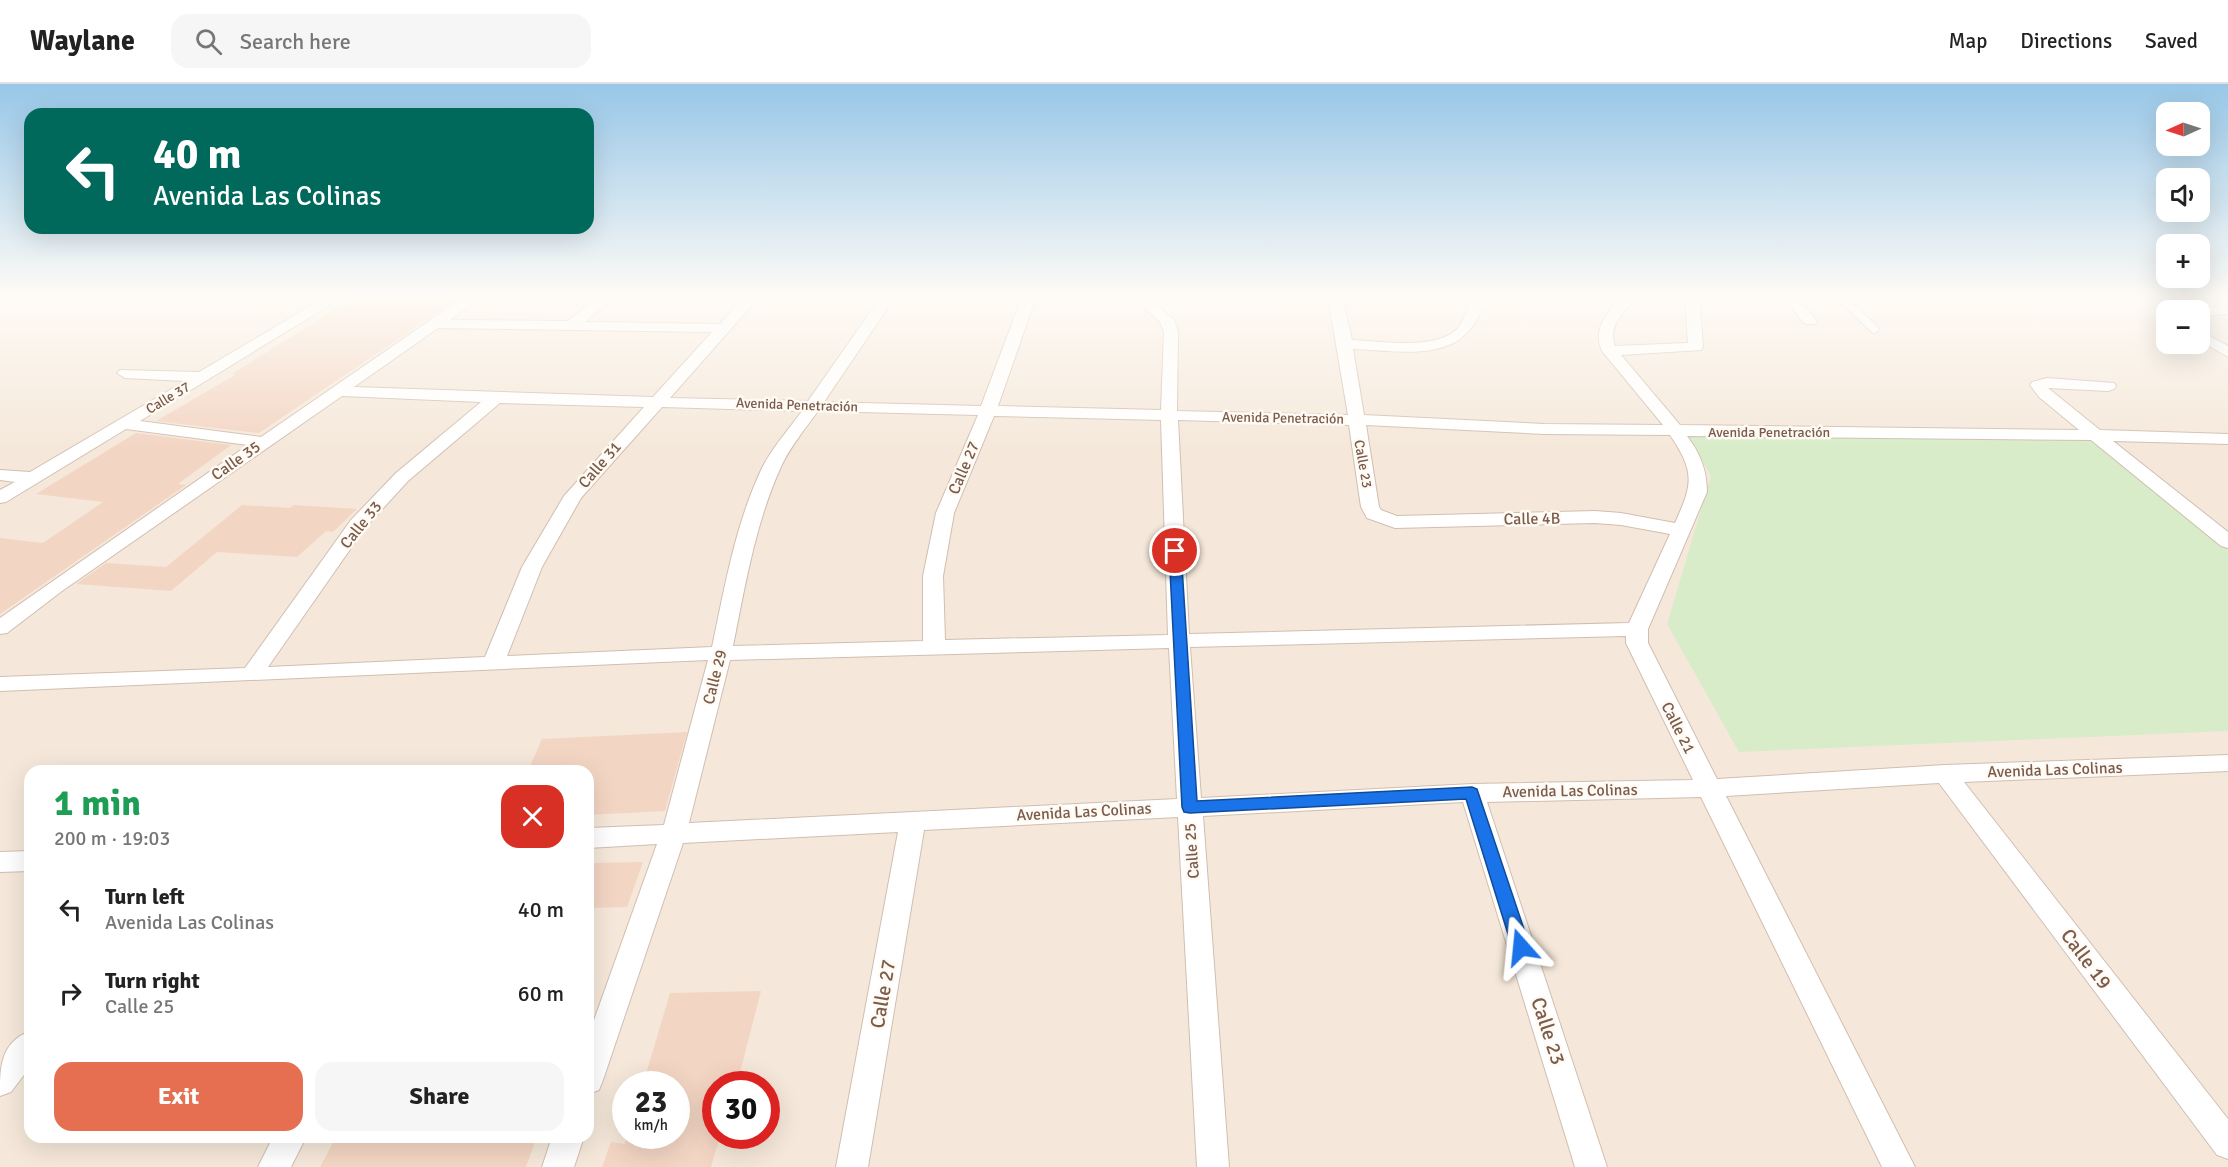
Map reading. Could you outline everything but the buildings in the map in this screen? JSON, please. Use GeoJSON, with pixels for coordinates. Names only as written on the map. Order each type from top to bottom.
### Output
{"type":"FeatureCollection","features":[{"type":"Feature","properties":{"kind":"street","name":"Calle 37"},"geometry":{"type":"LineString","coordinates":[[0,498],[251,348]]}},
{"type":"Feature","properties":{"kind":"street","name":"Calle 35"},"geometry":{"type":"LineString","coordinates":[[0,628],[55,587],[401,348]]}},
{"type":"Feature","properties":{"kind":"street","name":"Calle 31"},"geometry":{"type":"LineString","coordinates":[[493,663],[532,567],[573,496],[706,348]]}},
{"type":"Feature","properties":{"kind":"street","name":"Calle 29"},"geometry":{"type":"LineString","coordinates":[[594,1063],[674,833],[721,653],[747,531],[772,466],[854,348]]}},
{"type":"Feature","properties":{"kind":"street","name":"Calle 27"},"geometry":{"type":"LineString","coordinates":[[934,646],[933,576],[945,513],[988,410],[1011,348]]}},
{"type":"Feature","properties":{"kind":"street","name":"Calle 25"},"geometry":{"type":"LineString","coordinates":[[1171,348],[1169,415],[1179,642],[1213,1167]]}},
{"type":"Feature","properties":{"kind":"street","name":"Calle 23"},"geometry":{"type":"LineString","coordinates":[[1345,348],[1370,507],[1374,514],[1382,519]]}},
{"type":"Feature","properties":{"kind":"street"},"geometry":{"type":"LineString","coordinates":[[0,684],[721,653],[1637,629],[1699,484],[1696,465],[1675,432],[1608,348]]}},
{"type":"Feature","properties":{"kind":"street"},"geometry":{"type":"LineString","coordinates":[[1610,351],[1684,348]]}},
{"type":"Feature","properties":{"kind":"street"},"geometry":{"type":"LineString","coordinates":[[125,373],[202,377]]}},
{"type":"Feature","properties":{"kind":"street"},"geometry":{"type":"LineString","coordinates":[[2108,386],[2047,383],[2038,385],[2045,394],[2228,542]]}},
{"type":"Feature","properties":{"kind":"street","name":"Avenida Penetración"},"geometry":{"type":"LineString","coordinates":[[339,391],[496,398],[1355,420],[1544,429],[2098,435],[2228,439]]}},
{"type":"Feature","properties":{"kind":"street","name":"Calle 33"},"geometry":{"type":"LineString","coordinates":[[251,675],[358,524],[402,477],[496,398]]}},
{"type":"Feature","properties":{"kind":"street"},"geometry":{"type":"LineString","coordinates":[[123,424],[263,442]]}},
{"type":"Feature","properties":{"kind":"street"},"geometry":{"type":"LineString","coordinates":[[0,475],[33,478]]}},
{"type":"Feature","properties":{"kind":"street","name":"Calle 4B"},"geometry":{"type":"LineString","coordinates":[[1382,519],[1395,522],[1603,518],[1680,530]]}},
{"type":"Feature","properties":{"kind":"street","name":"Calle 21"},"geometry":{"type":"LineString","coordinates":[[1637,629],[1637,643],[1643,658],[1899,1167]]}},
{"type":"Feature","properties":{"kind":"street","name":"Avenida Las Colinas"},"geometry":{"type":"LineString","coordinates":[[594,838],[1472,793],[1708,788],[1945,774],[2228,763]]}},
{"type":"Feature","properties":{"kind":"street","name":"Calle 19"},"geometry":{"type":"LineString","coordinates":[[1945,774],[2228,1144]]}},
{"type":"Feature","properties":{"kind":"street","name":"Calle 23"},"geometry":{"type":"LineString","coordinates":[[1472,793],[1591,1167]]}},
{"type":"Feature","properties":{"kind":"street","name":"Calle 27"},"geometry":{"type":"LineString","coordinates":[[852,1167],[914,820]]}},
{"type":"Feature","properties":{"kind":"street"},"geometry":{"type":"LineString","coordinates":[[0,862],[24,861]]}},
{"type":"Feature","properties":{"kind":"street"},"geometry":{"type":"LineString","coordinates":[[0,1082],[24,1052]]}},
{"type":"Feature","properties":{"kind":"street"},"geometry":{"type":"LineString","coordinates":[[274,1167],[287,1143]]}},
{"type":"Feature","properties":{"kind":"street"},"geometry":{"type":"LineString","coordinates":[[558,1167],[566,1143]]}},
{"type":"Feature","properties":{"kind":"shaded area"},"geometry":{"type":"Polygon","coordinates":[[[0,348],[2156,348],[2156,354],[2210,354],[2210,348],[2228,348],[2228,1167],[0,1167],[0,348]]]}},
{"type":"Feature","properties":{"kind":"green space"},"geometry":{"type":"Polygon","coordinates":[[[1687,436],[2097,440],[2228,545],[2228,731],[1739,752],[1667,624],[1711,476],[1687,436]]]}},
{"type":"Feature","properties":{"kind":"route"},"geometry":{"type":"LineString","coordinates":[[1175,551],[1190,807],[1472,793],[1521,947]]}}]}
